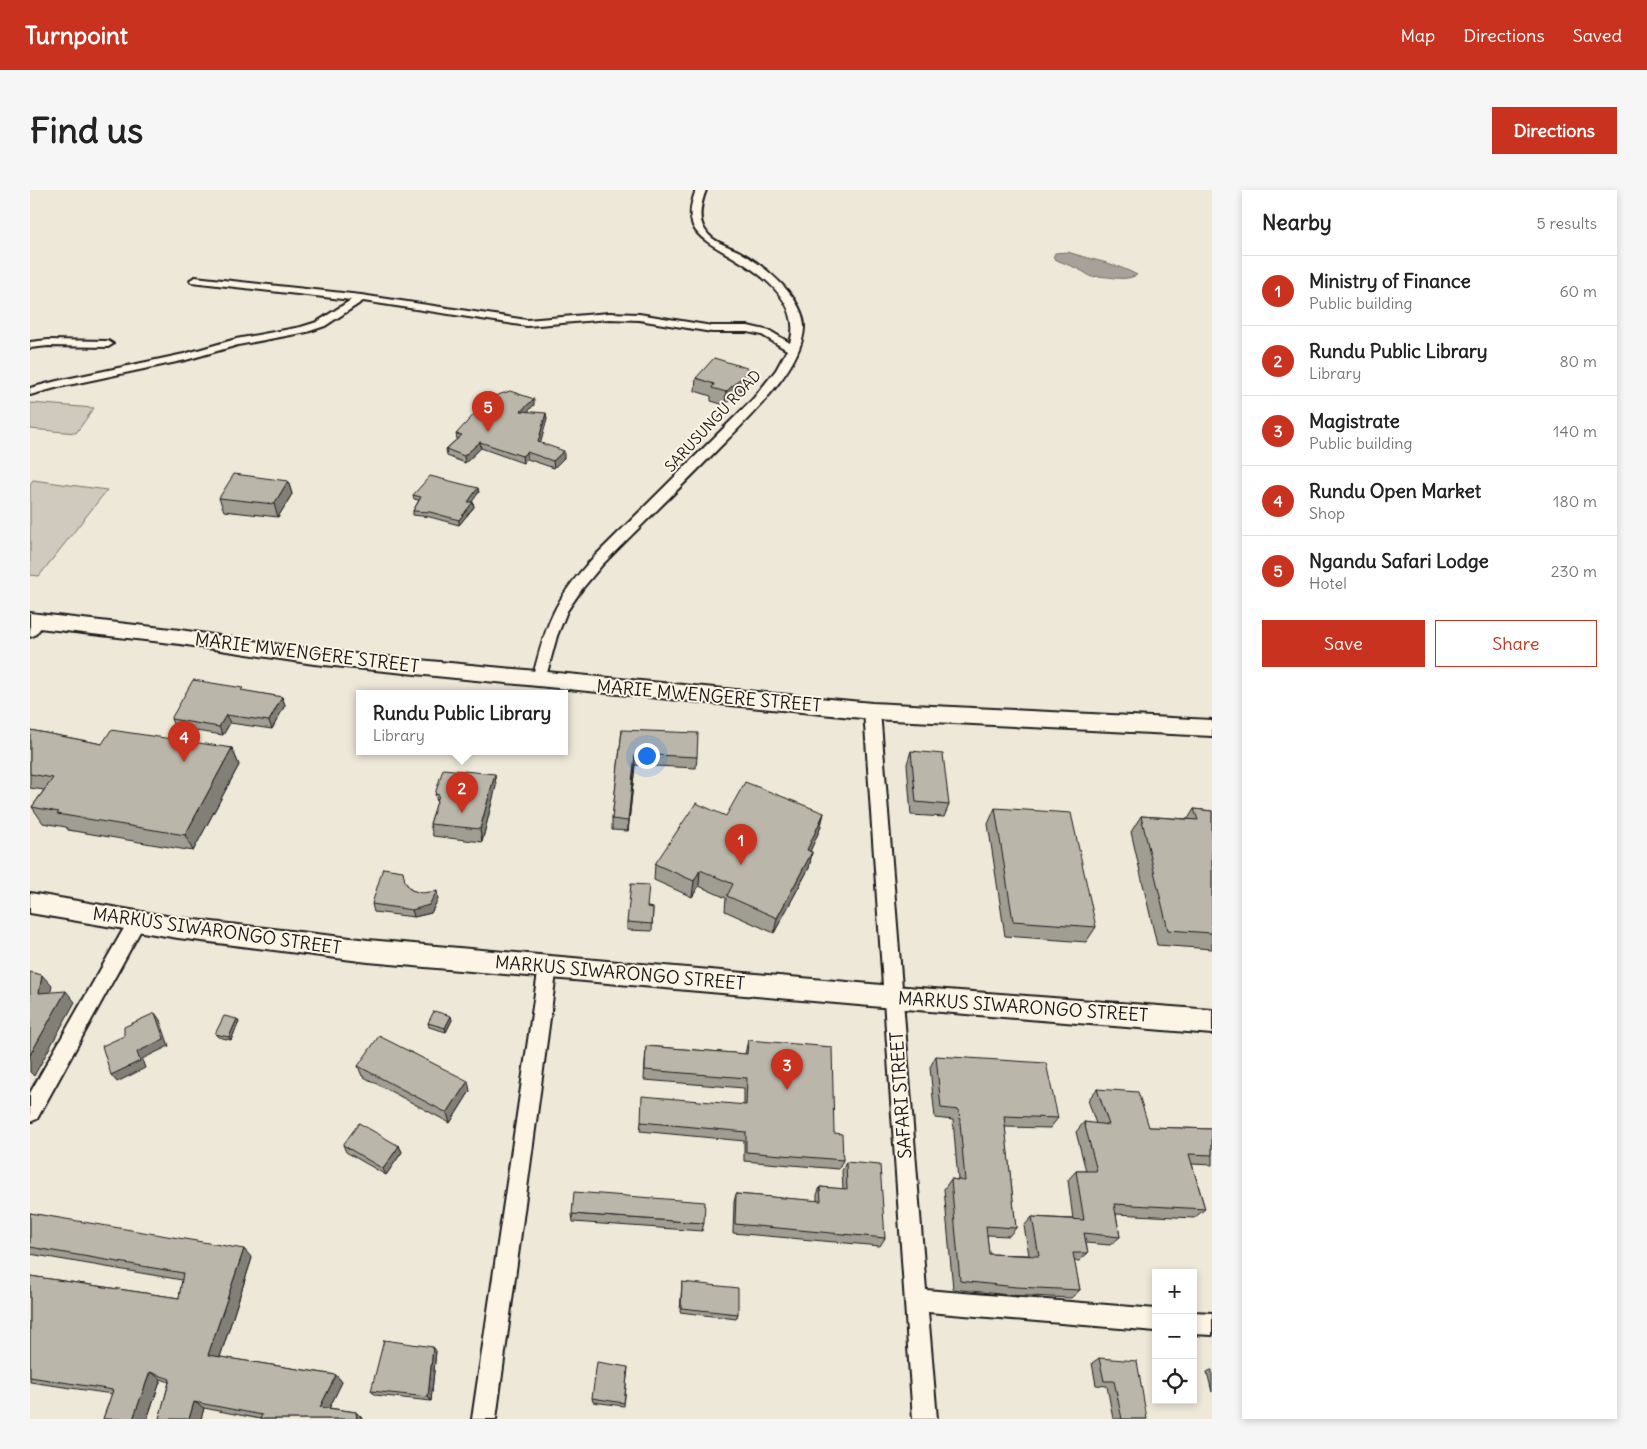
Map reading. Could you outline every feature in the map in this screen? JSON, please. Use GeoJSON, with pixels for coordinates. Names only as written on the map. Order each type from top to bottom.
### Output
{"type":"FeatureCollection","features":[{"type":"Feature","properties":{"kind":"main road","name":"MARIE MWENGERE STREET"},"geometry":{"type":"LineString","coordinates":[[33,624],[180,637],[314,657],[872,711],[1212,728]]}},
{"type":"Feature","properties":{"kind":"main road","name":"MARKUS SIWARONGO STREET"},"geometry":{"type":"LineString","coordinates":[[30,903],[221,934],[340,948],[893,997],[1212,1022]]}},
{"type":"Feature","properties":{"kind":"street","name":"SARUSUNGU ROAD"},"geometry":{"type":"LineString","coordinates":[[539,680],[550,637],[559,612],[574,589],[611,548],[681,480],[750,408],[782,371],[793,349],[799,330],[797,315],[787,299],[755,266],[712,241],[699,229],[695,213],[696,202],[701,190]]}},
{"type":"Feature","properties":{"kind":"street"},"geometry":{"type":"LineString","coordinates":[[195,280],[361,298],[527,323],[608,316],[639,318],[712,329],[748,329],[766,333],[793,349]]}},
{"type":"Feature","properties":{"kind":"street"},"geometry":{"type":"LineString","coordinates":[[30,392],[57,384],[186,357],[236,342],[303,330],[321,324],[361,298]]}},
{"type":"Feature","properties":{"kind":"street"},"geometry":{"type":"LineString","coordinates":[[30,345],[48,343],[108,344]]}},
{"type":"Feature","properties":{"kind":"street","name":"SAFARI STREET"},"geometry":{"type":"LineString","coordinates":[[872,711],[925,1419]]}},
{"type":"Feature","properties":{"kind":"street"},"geometry":{"type":"LineString","coordinates":[[30,1112],[137,921]]}},
{"type":"Feature","properties":{"kind":"street"},"geometry":{"type":"LineString","coordinates":[[484,1419],[548,966]]}},
{"type":"Feature","properties":{"kind":"street"},"geometry":{"type":"LineString","coordinates":[[917,1300],[1152,1320]]}},
{"type":"Feature","properties":{"kind":"street"},"geometry":{"type":"LineString","coordinates":[[1197,1323],[1212,1324]]}},
{"type":"Feature","properties":{"kind":"shaded area"},"geometry":{"type":"Polygon","coordinates":[[[1068,252],[1112,265],[1137,275],[1126,278],[1091,277],[1053,258],[1055,253],[1068,252]]]}},
{"type":"Feature","properties":{"kind":"shaded area"},"geometry":{"type":"Polygon","coordinates":[[[30,403],[94,408],[76,433],[30,429],[30,403]]]}},
{"type":"Feature","properties":{"kind":"shaded area"},"geometry":{"type":"Polygon","coordinates":[[[33,480],[107,490],[39,576],[30,575],[30,484],[33,480]]]}},
{"type":"Feature","properties":{"kind":"building"},"geometry":{"type":"Polygon","coordinates":[[[714,358],[750,369],[726,392],[712,388],[714,384],[696,378],[714,358]]]}},
{"type":"Feature","properties":{"kind":"building"},"geometry":{"type":"Polygon","coordinates":[[[510,391],[534,399],[521,411],[546,413],[538,442],[564,451],[553,461],[527,452],[522,456],[480,442],[464,456],[446,449],[462,435],[456,434],[489,398],[510,391]]]}},
{"type":"Feature","properties":{"kind":"building"},"geometry":{"type":"Polygon","coordinates":[[[234,474],[288,481],[274,504],[219,498],[234,474]]]}},
{"type":"Feature","properties":{"kind":"building"},"geometry":{"type":"Polygon","coordinates":[[[430,476],[478,488],[468,502],[473,502],[459,520],[430,512],[413,511],[421,497],[413,495],[430,476]]]}},
{"type":"Feature","properties":{"kind":"building"},"geometry":{"type":"Polygon","coordinates":[[[193,680],[243,688],[241,690],[282,697],[269,721],[226,715],[219,727],[171,719],[193,680]]]}},
{"type":"Feature","properties":{"kind":"building"},"geometry":{"type":"Polygon","coordinates":[[[30,730],[102,744],[111,730],[232,748],[185,835],[57,814],[59,812],[32,807],[53,778],[30,774],[30,730]]]}},
{"type":"Feature","properties":{"kind":"building"},"geometry":{"type":"Polygon","coordinates":[[[622,730],[698,733],[697,757],[635,754],[628,821],[612,819],[622,730]]]}},
{"type":"Feature","properties":{"kind":"building"},"geometry":{"type":"Polygon","coordinates":[[[911,751],[943,754],[949,805],[916,802],[911,751]]]}},
{"type":"Feature","properties":{"kind":"building"},"geometry":{"type":"Polygon","coordinates":[[[443,769],[495,774],[480,829],[430,824],[439,795],[435,794],[443,769]]]}},
{"type":"Feature","properties":{"kind":"building"},"geometry":{"type":"Polygon","coordinates":[[[745,782],[824,813],[807,850],[812,852],[777,918],[727,896],[733,884],[700,870],[694,881],[655,864],[696,803],[726,816],[745,782]]]}},
{"type":"Feature","properties":{"kind":"building"},"geometry":{"type":"Polygon","coordinates":[[[995,808],[1071,813],[1096,927],[1013,921],[995,808]]]}},
{"type":"Feature","properties":{"kind":"building"},"geometry":{"type":"Polygon","coordinates":[[[1194,809],[1212,811],[1212,933],[1168,930],[1141,816],[1198,820],[1194,809]]]}},
{"type":"Feature","properties":{"kind":"building"},"geometry":{"type":"Polygon","coordinates":[[[383,868],[403,871],[405,882],[411,890],[422,893],[437,891],[429,905],[412,910],[372,904],[383,868]]]}},
{"type":"Feature","properties":{"kind":"building"},"geometry":{"type":"Polygon","coordinates":[[[631,884],[649,885],[647,907],[653,908],[652,924],[627,922],[631,884]]]}},
{"type":"Feature","properties":{"kind":"building"},"geometry":{"type":"Polygon","coordinates":[[[30,972],[42,975],[39,993],[66,991],[30,1055],[30,972]]]}},
{"type":"Feature","properties":{"kind":"building"},"geometry":{"type":"Polygon","coordinates":[[[434,1011],[451,1016],[445,1028],[428,1023],[434,1011]]]}},
{"type":"Feature","properties":{"kind":"building"},"geometry":{"type":"Polygon","coordinates":[[[155,1013],[164,1039],[137,1052],[140,1061],[111,1075],[102,1046],[124,1036],[124,1027],[155,1013]]]}},
{"type":"Feature","properties":{"kind":"building"},"geometry":{"type":"Polygon","coordinates":[[[224,1016],[237,1019],[229,1037],[215,1034],[224,1016]]]}},
{"type":"Feature","properties":{"kind":"building"},"geometry":{"type":"Polygon","coordinates":[[[379,1036],[468,1081],[447,1113],[358,1066],[379,1036]]]}},
{"type":"Feature","properties":{"kind":"building"},"geometry":{"type":"Polygon","coordinates":[[[748,1040],[832,1047],[834,1133],[842,1134],[843,1160],[746,1152],[746,1132],[641,1122],[642,1096],[746,1105],[747,1078],[645,1070],[646,1046],[747,1054],[748,1040]]]}},
{"type":"Feature","properties":{"kind":"building"},"geometry":{"type":"Polygon","coordinates":[[[936,1056],[1046,1063],[1058,1118],[1004,1116],[1016,1228],[986,1226],[989,1254],[1039,1256],[1032,1217],[1084,1220],[1076,1171],[1097,1171],[1084,1122],[1109,1125],[1097,1089],[1138,1092],[1149,1127],[1212,1129],[1212,1155],[1189,1154],[1205,1209],[1114,1204],[1120,1237],[1084,1233],[1088,1253],[1073,1253],[1080,1290],[1016,1287],[960,1281],[951,1179],[965,1181],[959,1110],[941,1108],[936,1056]]]}},
{"type":"Feature","properties":{"kind":"building"},"geometry":{"type":"Polygon","coordinates":[[[359,1123],[399,1146],[383,1169],[343,1145],[359,1123]]]}},
{"type":"Feature","properties":{"kind":"building"},"geometry":{"type":"Polygon","coordinates":[[[846,1162],[880,1165],[885,1238],[735,1224],[736,1194],[821,1201],[820,1187],[847,1189],[846,1162]]]}},
{"type":"Feature","properties":{"kind":"building"},"geometry":{"type":"Polygon","coordinates":[[[574,1192],[705,1202],[704,1223],[572,1214],[574,1192]]]}},
{"type":"Feature","properties":{"kind":"building"},"geometry":{"type":"Polygon","coordinates":[[[30,1213],[244,1249],[208,1355],[336,1375],[320,1407],[356,1412],[357,1419],[260,1419],[262,1415],[194,1402],[189,1419],[159,1419],[170,1379],[150,1372],[133,1419],[103,1419],[113,1390],[30,1377],[30,1276],[179,1298],[183,1273],[30,1247],[30,1213]]]}},
{"type":"Feature","properties":{"kind":"building"},"geometry":{"type":"Polygon","coordinates":[[[682,1282],[738,1288],[738,1314],[681,1308],[682,1282]]]}},
{"type":"Feature","properties":{"kind":"building"},"geometry":{"type":"Polygon","coordinates":[[[384,1340],[433,1347],[428,1397],[371,1391],[384,1340]]]}},
{"type":"Feature","properties":{"kind":"building"},"geometry":{"type":"Polygon","coordinates":[[[1099,1358],[1137,1361],[1147,1419],[1122,1419],[1114,1381],[1104,1381],[1099,1358]]]}},
{"type":"Feature","properties":{"kind":"building"},"geometry":{"type":"Polygon","coordinates":[[[597,1362],[628,1367],[624,1403],[592,1398],[597,1362]]]}},
{"type":"Feature","properties":{"kind":"place","name":"Ngandu Safari Lodge"},"geometry":{"type":"Point","coordinates":[488,432]}},
{"type":"Feature","properties":{"kind":"place","name":"Rundu Open Market"},"geometry":{"type":"Point","coordinates":[184,762]}},
{"type":"Feature","properties":{"kind":"place","name":"Rundu Public Library"},"geometry":{"type":"Point","coordinates":[462,813]}},
{"type":"Feature","properties":{"kind":"place","name":"Ministry of Finance"},"geometry":{"type":"Point","coordinates":[741,865]}},
{"type":"Feature","properties":{"kind":"place","name":"Magistrate"},"geometry":{"type":"Point","coordinates":[787,1090]}}]}
